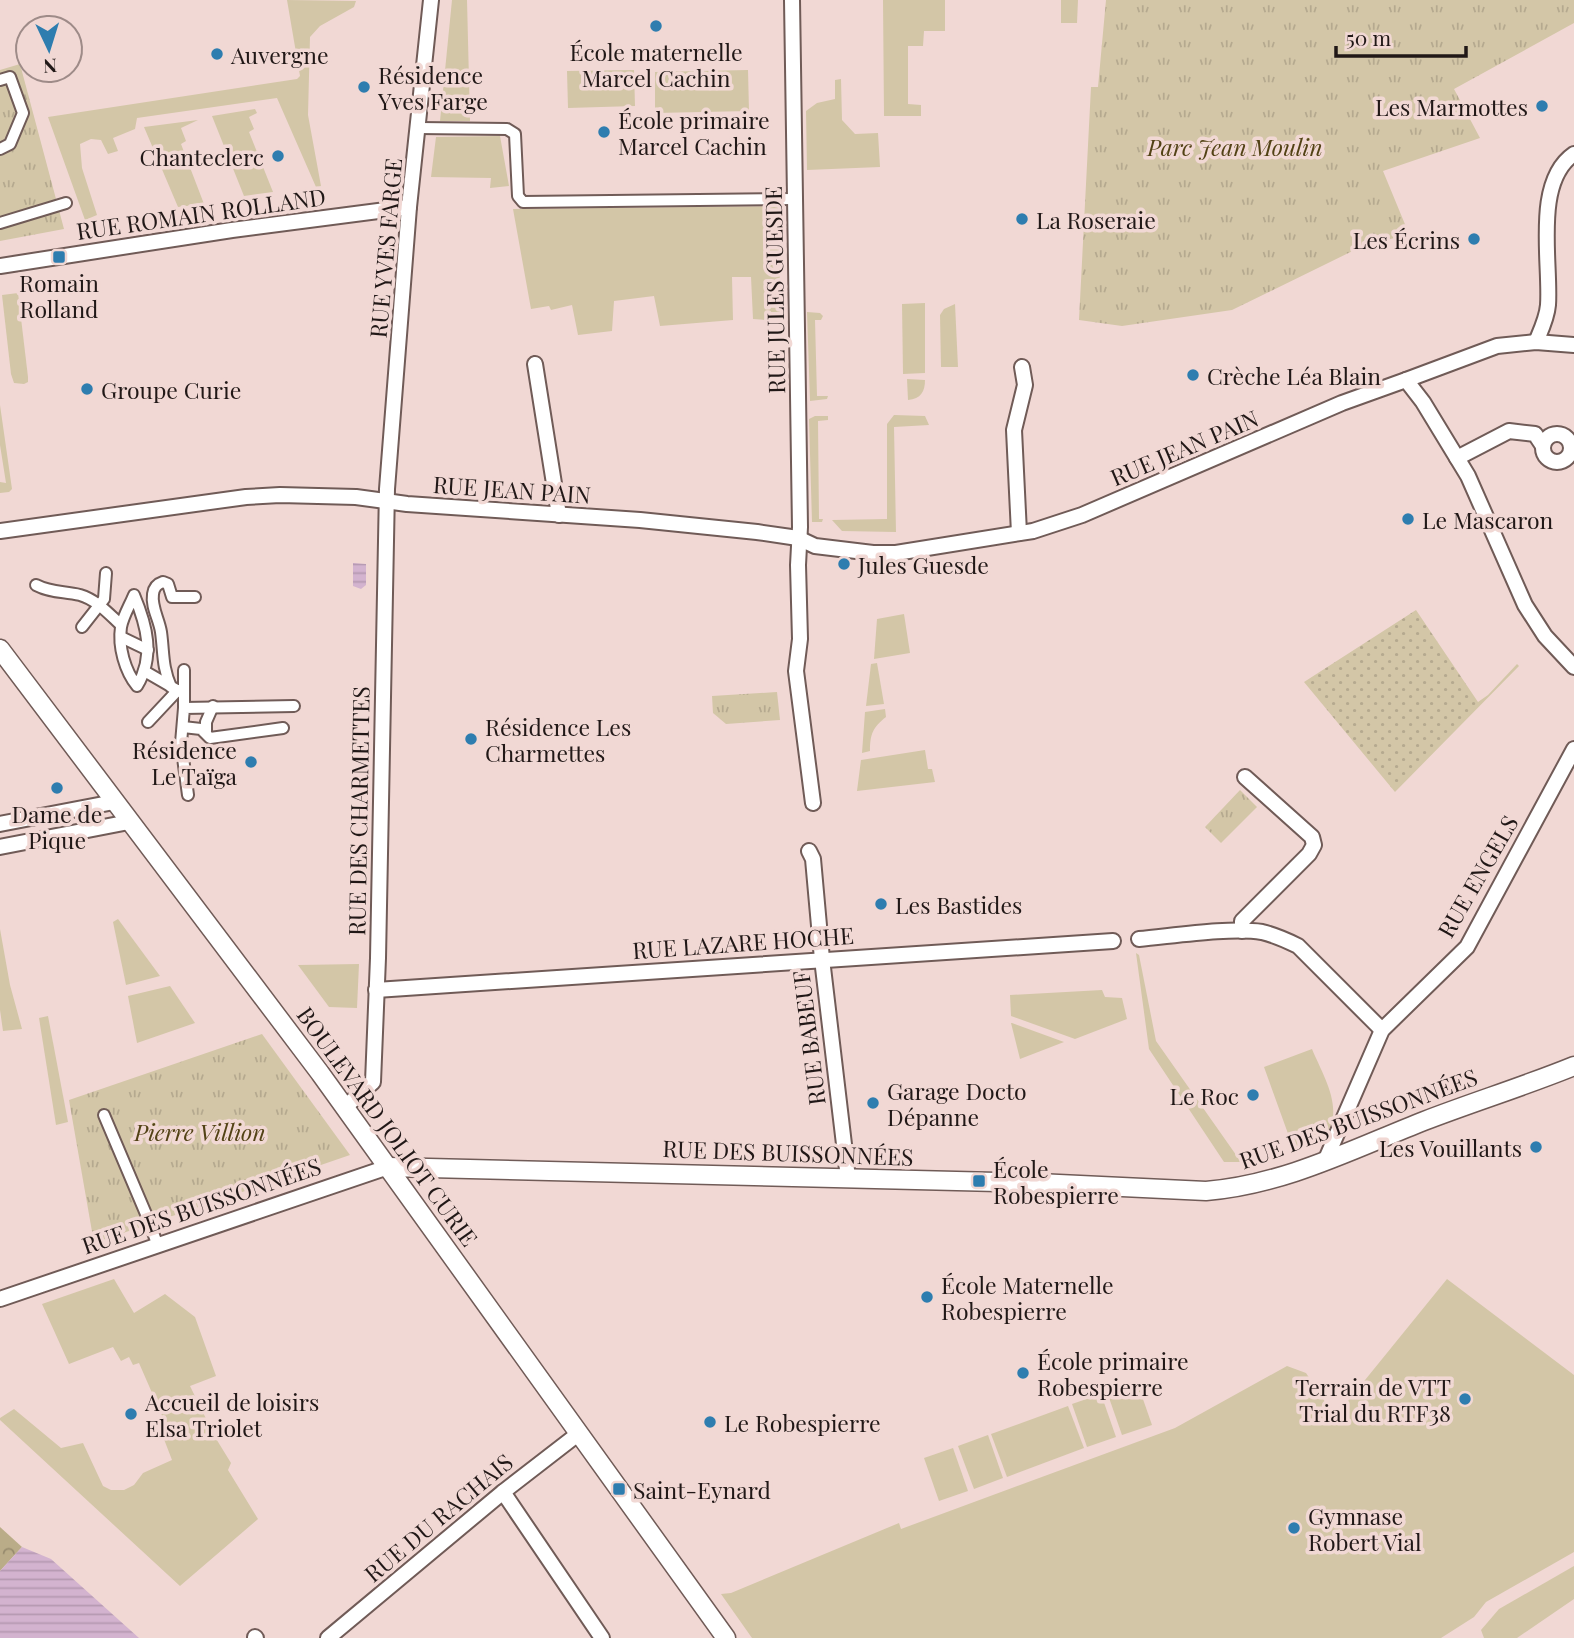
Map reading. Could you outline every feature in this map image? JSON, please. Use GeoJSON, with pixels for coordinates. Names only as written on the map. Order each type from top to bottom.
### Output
{"type":"FeatureCollection","features":[{"type":"Feature","properties":{"kind":"street","name":"RUE YVES FARGE"},"geometry":{"type":"LineString","coordinates":[[388,509],[409,207],[431,0]]}},
{"type":"Feature","properties":{"kind":"street","name":"RUE JULES GUESDE"},"geometry":{"type":"LineString","coordinates":[[792,0],[800,527],[798,538]]}},
{"type":"Feature","properties":{"kind":"street"},"geometry":{"type":"LineString","coordinates":[[0,80],[10,77],[23,113],[10,144],[0,149]]}},
{"type":"Feature","properties":{"kind":"street"},"geometry":{"type":"LineString","coordinates":[[419,128],[507,130],[515,134],[518,196],[523,202],[796,199]]}},
{"type":"Feature","properties":{"kind":"street"},"geometry":{"type":"LineString","coordinates":[[1536,342],[1548,303],[1549,200],[1559,169],[1574,154]]}},
{"type":"Feature","properties":{"kind":"street"},"geometry":{"type":"LineString","coordinates":[[0,223],[66,203]]}},
{"type":"Feature","properties":{"kind":"street","name":"RUE ROMAIN ROLLAND"},"geometry":{"type":"LineString","coordinates":[[0,266],[232,230],[409,207]]}},
{"type":"Feature","properties":{"kind":"street","name":"RUE JEAN PAIN"},"geometry":{"type":"LineString","coordinates":[[0,531],[246,497],[324,496],[388,509],[559,515],[701,526],[798,538],[815,546],[896,553],[1019,533],[1082,515],[1342,403],[1497,346],[1536,342],[1574,345]]}},
{"type":"Feature","properties":{"kind":"street"},"geometry":{"type":"LineString","coordinates":[[535,364],[559,515]]}},
{"type":"Feature","properties":{"kind":"street"},"geometry":{"type":"LineString","coordinates":[[1019,533],[1014,430],[1025,385],[1022,367]]}},
{"type":"Feature","properties":{"kind":"street"},"geometry":{"type":"LineString","coordinates":[[1406,380],[1423,402],[1477,495],[1525,606],[1545,636],[1574,667]]}},
{"type":"Feature","properties":{"kind":"street"},"geometry":{"type":"LineString","coordinates":[[1457,458],[1509,431],[1535,435],[1543,446]]}},
{"type":"Feature","properties":{"kind":"street","name":"RUE DES CHARMETTES"},"geometry":{"type":"LineString","coordinates":[[344,1108],[373,1082],[388,509]]}},
{"type":"Feature","properties":{"kind":"street"},"geometry":{"type":"LineString","coordinates":[[798,538],[800,639],[796,671],[813,803]]}},
{"type":"Feature","properties":{"kind":"street"},"geometry":{"type":"LineString","coordinates":[[82,627],[100,605],[106,587],[106,573]]}},
{"type":"Feature","properties":{"kind":"street"},"geometry":{"type":"LineString","coordinates":[[188,795],[181,743],[184,708],[178,690],[164,671],[161,630],[153,602],[153,590],[163,582],[169,584],[172,597],[195,597]]}},
{"type":"Feature","properties":{"kind":"street"},"geometry":{"type":"LineString","coordinates":[[36,585],[57,593],[83,596],[100,605],[121,631],[148,650]]}},
{"type":"Feature","properties":{"kind":"street"},"geometry":{"type":"LineString","coordinates":[[134,595],[147,630],[148,650],[146,672],[137,686],[127,674],[121,631],[134,595]]}},
{"type":"Feature","properties":{"kind":"street","name":"BOULEVARD JOLIOT CURIE"},"geometry":{"type":"LineString","coordinates":[[0,649],[129,822],[168,869],[388,1167],[726,1638]]}},
{"type":"Feature","properties":{"kind":"street"},"geometry":{"type":"LineString","coordinates":[[148,722],[178,690],[184,670]]}},
{"type":"Feature","properties":{"kind":"street"},"geometry":{"type":"LineString","coordinates":[[146,672],[178,690]]}},
{"type":"Feature","properties":{"kind":"street"},"geometry":{"type":"LineString","coordinates":[[206,732],[206,722],[213,706]]}},
{"type":"Feature","properties":{"kind":"street"},"geometry":{"type":"LineString","coordinates":[[184,708],[294,706]]}},
{"type":"Feature","properties":{"kind":"street"},"geometry":{"type":"LineString","coordinates":[[183,727],[206,732],[211,738],[284,728]]}},
{"type":"Feature","properties":{"kind":"street","name":"RUE ENGELS"},"geometry":{"type":"LineString","coordinates":[[1326,1159],[1382,1030],[1467,947],[1574,748]]}},
{"type":"Feature","properties":{"kind":"street"},"geometry":{"type":"LineString","coordinates":[[1241,931],[1242,921],[1314,845],[1312,836],[1245,776]]}},
{"type":"Feature","properties":{"kind":"street"},"geometry":{"type":"LineString","coordinates":[[0,824],[114,802]]}},
{"type":"Feature","properties":{"kind":"street"},"geometry":{"type":"LineString","coordinates":[[0,847],[129,822]]}},
{"type":"Feature","properties":{"kind":"street","name":"RUE BABEUF"},"geometry":{"type":"LineString","coordinates":[[810,851],[848,1178]]}},
{"type":"Feature","properties":{"kind":"street"},"geometry":{"type":"LineString","coordinates":[[1139,939],[1241,931],[1262,932],[1283,939],[1298,946],[1382,1030]]}},
{"type":"Feature","properties":{"kind":"street","name":"RUE LAZARE HOCHE"},"geometry":{"type":"LineString","coordinates":[[376,990],[1113,941]]}},
{"type":"Feature","properties":{"kind":"street","name":"RUE DES BUISSONNÉES"},"geometry":{"type":"LineString","coordinates":[[0,1299],[388,1167],[1038,1183],[1206,1191],[1233,1189],[1263,1183],[1574,1066]]}},
{"type":"Feature","properties":{"kind":"street"},"geometry":{"type":"LineString","coordinates":[[104,1115],[158,1246]]}},
{"type":"Feature","properties":{"kind":"street","name":"RUE DU RACHAIS"},"geometry":{"type":"LineString","coordinates":[[328,1638],[503,1492],[579,1434]]}},
{"type":"Feature","properties":{"kind":"street"},"geometry":{"type":"LineString","coordinates":[[503,1492],[602,1638]]}},
{"type":"Feature","properties":{"kind":"green space"},"geometry":{"type":"Polygon","coordinates":[[[287,0],[356,1],[354,7],[320,26],[310,37],[308,115],[321,186],[316,187],[277,98],[137,118],[135,129],[113,138],[118,151],[108,154],[101,140],[91,139],[80,144],[82,168],[97,215],[85,220],[48,117],[297,79],[300,76],[287,0]]]}},
{"type":"Feature","properties":{"kind":"green space"},"geometry":{"type":"Polygon","coordinates":[[[452,0],[467,0],[470,121],[440,121],[452,0]]]}},
{"type":"Feature","properties":{"kind":"green space"},"geometry":{"type":"Polygon","coordinates":[[[883,0],[945,0],[945,31],[924,31],[923,46],[908,46],[908,104],[921,105],[921,116],[884,116],[883,0]]]}},
{"type":"Feature","properties":{"kind":"green space"},"geometry":{"type":"Polygon","coordinates":[[[1061,0],[1078,0],[1077,23],[1061,23],[1061,0]]]}},
{"type":"Feature","properties":{"kind":"green space","name":"Parc Jean Moulin"},"geometry":{"type":"Polygon","coordinates":[[[1106,0],[1574,0],[1574,23],[1454,89],[1480,138],[1383,171],[1409,234],[1372,244],[1371,242],[1232,310],[1122,326],[1079,320],[1091,87],[1098,87],[1106,0]]]}},
{"type":"Feature","properties":{"kind":"green space"},"geometry":{"type":"Polygon","coordinates":[[[14,66],[14,84],[25,84],[64,229],[0,241],[0,70],[14,66]]]}},
{"type":"Feature","properties":{"kind":"green space"},"geometry":{"type":"Polygon","coordinates":[[[634,70],[635,106],[568,108],[567,71],[634,70]]]}},
{"type":"Feature","properties":{"kind":"green space"},"geometry":{"type":"Polygon","coordinates":[[[748,70],[749,111],[655,113],[655,72],[748,70]]]}},
{"type":"Feature","properties":{"kind":"green space"},"geometry":{"type":"Polygon","coordinates":[[[841,79],[842,120],[855,134],[878,133],[880,167],[807,170],[806,111],[817,103],[835,99],[835,80],[841,79]]]}},
{"type":"Feature","properties":{"kind":"green space"},"geometry":{"type":"Polygon","coordinates":[[[255,109],[257,113],[249,117],[254,129],[249,132],[273,192],[244,196],[212,116],[255,109]]]}},
{"type":"Feature","properties":{"kind":"green space"},"geometry":{"type":"Polygon","coordinates":[[[198,120],[181,128],[186,141],[181,144],[204,204],[178,207],[144,127],[198,120]]]}},
{"type":"Feature","properties":{"kind":"green space"},"geometry":{"type":"Polygon","coordinates":[[[500,136],[509,186],[490,188],[491,178],[431,177],[436,137],[500,136]]]}},
{"type":"Feature","properties":{"kind":"green space"},"geometry":{"type":"Polygon","coordinates":[[[779,206],[780,321],[753,319],[751,277],[732,277],[733,320],[660,326],[654,296],[614,301],[612,331],[578,335],[572,305],[551,310],[549,306],[531,309],[513,209],[779,206]]]}},
{"type":"Feature","properties":{"kind":"green space"},"geometry":{"type":"Polygon","coordinates":[[[18,293],[28,377],[28,382],[24,384],[14,383],[11,374],[2,295],[18,293]]]}},
{"type":"Feature","properties":{"kind":"green space"},"geometry":{"type":"Polygon","coordinates":[[[925,303],[925,373],[903,374],[902,304],[925,303]]]}},
{"type":"Feature","properties":{"kind":"green space"},"geometry":{"type":"Polygon","coordinates":[[[955,304],[958,367],[941,367],[940,315],[944,309],[955,304]]]}},
{"type":"Feature","properties":{"kind":"green space"},"geometry":{"type":"Polygon","coordinates":[[[807,312],[820,313],[823,316],[821,320],[815,320],[817,396],[828,396],[827,399],[810,401],[807,312]]]}},
{"type":"Feature","properties":{"kind":"green space"},"geometry":{"type":"Polygon","coordinates":[[[907,379],[925,380],[919,396],[908,400],[907,379]]]}},
{"type":"Feature","properties":{"kind":"green space"},"geometry":{"type":"Polygon","coordinates":[[[0,405],[12,489],[0,493],[0,482],[6,483],[0,445],[0,405]]]}},
{"type":"Feature","properties":{"kind":"green space"},"geometry":{"type":"Polygon","coordinates":[[[894,415],[925,416],[929,425],[894,427],[896,532],[842,531],[832,520],[887,519],[887,424],[894,415]]]}},
{"type":"Feature","properties":{"kind":"green space"},"geometry":{"type":"Polygon","coordinates":[[[828,416],[828,420],[818,421],[819,519],[823,519],[822,522],[812,522],[809,419],[828,416]]]}},
{"type":"Feature","properties":{"kind":"green space"},"geometry":{"type":"Polygon","coordinates":[[[1416,610],[1478,702],[1517,664],[1519,666],[1395,792],[1304,682],[1416,610]]]}},
{"type":"Feature","properties":{"kind":"green space"},"geometry":{"type":"Polygon","coordinates":[[[904,614],[910,653],[874,659],[877,619],[904,614]]]}},
{"type":"Feature","properties":{"kind":"green space"},"geometry":{"type":"Polygon","coordinates":[[[877,663],[884,704],[866,706],[871,664],[877,663]]]}},
{"type":"Feature","properties":{"kind":"green space"},"geometry":{"type":"Polygon","coordinates":[[[777,692],[780,720],[726,724],[713,713],[712,696],[777,692]]]}},
{"type":"Feature","properties":{"kind":"green space"},"geometry":{"type":"Polygon","coordinates":[[[885,709],[886,717],[875,728],[870,751],[862,753],[865,712],[885,709]]]}},
{"type":"Feature","properties":{"kind":"green space"},"geometry":{"type":"Polygon","coordinates":[[[925,750],[928,769],[932,769],[935,782],[857,791],[861,760],[925,750]]]}},
{"type":"Feature","properties":{"kind":"green space"},"geometry":{"type":"Polygon","coordinates":[[[1240,790],[1257,807],[1221,843],[1205,827],[1240,790]]]}},
{"type":"Feature","properties":{"kind":"green space"},"geometry":{"type":"Polygon","coordinates":[[[118,919],[160,976],[126,985],[113,922],[118,919]]]}},
{"type":"Feature","properties":{"kind":"green space"},"geometry":{"type":"Polygon","coordinates":[[[0,929],[10,985],[22,1029],[3,1031],[0,1010],[0,929]]]}},
{"type":"Feature","properties":{"kind":"green space"},"geometry":{"type":"Polygon","coordinates":[[[1136,953],[1139,955],[1156,1041],[1241,1162],[1224,1162],[1149,1049],[1136,953]]]}},
{"type":"Feature","properties":{"kind":"green space"},"geometry":{"type":"Polygon","coordinates":[[[359,964],[357,1008],[329,1007],[298,965],[359,964]]]}},
{"type":"Feature","properties":{"kind":"green space"},"geometry":{"type":"Polygon","coordinates":[[[170,986],[195,1023],[137,1043],[128,996],[170,986]]]}},
{"type":"Feature","properties":{"kind":"green space"},"geometry":{"type":"Polygon","coordinates":[[[1102,990],[1105,997],[1122,998],[1127,1019],[1075,1039],[1011,1016],[1010,995],[1102,990]]]}},
{"type":"Feature","properties":{"kind":"green space"},"geometry":{"type":"Polygon","coordinates":[[[48,1016],[68,1122],[56,1125],[39,1018],[48,1016]]]}},
{"type":"Feature","properties":{"kind":"green space"},"geometry":{"type":"Polygon","coordinates":[[[1012,1023],[1064,1042],[1020,1059],[1012,1023]]]}},
{"type":"Feature","properties":{"kind":"green space","name":"Pierre Villion"},"geometry":{"type":"Polygon","coordinates":[[[262,1034],[350,1155],[94,1243],[69,1100],[262,1034]]]}},
{"type":"Feature","properties":{"kind":"green space"},"geometry":{"type":"Polygon","coordinates":[[[1312,1049],[1331,1095],[1333,1119],[1320,1140],[1295,1153],[1264,1067],[1312,1049]]]}},
{"type":"Feature","properties":{"kind":"green space"},"geometry":{"type":"Polygon","coordinates":[[[114,1279],[134,1313],[165,1294],[195,1317],[216,1376],[190,1386],[231,1463],[228,1470],[258,1519],[180,1586],[0,1420],[14,1409],[61,1448],[83,1443],[103,1486],[111,1490],[124,1490],[134,1485],[143,1473],[172,1460],[157,1421],[163,1418],[139,1363],[133,1365],[129,1357],[121,1361],[113,1347],[69,1364],[42,1304],[114,1279]]]}},
{"type":"Feature","properties":{"kind":"green space"},"geometry":{"type":"Polygon","coordinates":[[[1447,1279],[1574,1375],[1574,1552],[1486,1602],[1474,1617],[1441,1638],[752,1638],[721,1594],[731,1593],[899,1523],[901,1529],[1175,1428],[1287,1366],[1306,1373],[1335,1417],[1447,1279]]]}},
{"type":"Feature","properties":{"kind":"green space"},"geometry":{"type":"Polygon","coordinates":[[[1137,1382],[1152,1425],[1122,1435],[1107,1392],[1137,1382]]]}},
{"type":"Feature","properties":{"kind":"green space"},"geometry":{"type":"Polygon","coordinates":[[[1101,1394],[1116,1437],[1087,1447],[1072,1404],[1101,1394]]]}},
{"type":"Feature","properties":{"kind":"green space"},"geometry":{"type":"Polygon","coordinates":[[[1068,1406],[1084,1448],[1007,1477],[991,1434],[1068,1406]]]}},
{"type":"Feature","properties":{"kind":"green space"},"geometry":{"type":"Polygon","coordinates":[[[988,1435],[1003,1478],[974,1489],[958,1446],[988,1435]]]}},
{"type":"Feature","properties":{"kind":"green space"},"geometry":{"type":"Polygon","coordinates":[[[953,1448],[968,1491],[939,1501],[924,1458],[953,1448]]]}},
{"type":"Feature","properties":{"kind":"green space"},"geometry":{"type":"Polygon","coordinates":[[[0,1527],[22,1547],[0,1571],[0,1527]]]}},
{"type":"Feature","properties":{"kind":"green space"},"geometry":{"type":"Polygon","coordinates":[[[1574,1566],[1574,1599],[1517,1638],[1484,1638],[1481,1630],[1499,1609],[1574,1566]]]}},
{"type":"Feature","properties":{"kind":"shaded area"},"geometry":{"type":"Polygon","coordinates":[[[353,563],[366,564],[366,585],[361,589],[353,586],[353,563]]]}},
{"type":"Feature","properties":{"kind":"shaded area"},"geometry":{"type":"Polygon","coordinates":[[[22,1547],[51,1559],[139,1638],[0,1638],[0,1571],[22,1547]]]}},
{"type":"Feature","properties":{"kind":"place","name":"École maternelle Marcel Cachin"},"geometry":{"type":"Point","coordinates":[656,26]}},
{"type":"Feature","properties":{"kind":"place","name":"Auvergne"},"geometry":{"type":"Point","coordinates":[217,54]}},
{"type":"Feature","properties":{"kind":"place","name":"Résidence Yves Farge"},"geometry":{"type":"Point","coordinates":[364,87]}},
{"type":"Feature","properties":{"kind":"place","name":"Les Marmottes"},"geometry":{"type":"Point","coordinates":[1542,106]}},
{"type":"Feature","properties":{"kind":"place","name":"École primaire Marcel Cachin"},"geometry":{"type":"Point","coordinates":[604,132]}},
{"type":"Feature","properties":{"kind":"place","name":"Chanteclerc"},"geometry":{"type":"Point","coordinates":[278,156]}},
{"type":"Feature","properties":{"kind":"place","name":"La Roseraie"},"geometry":{"type":"Point","coordinates":[1022,219]}},
{"type":"Feature","properties":{"kind":"place","name":"Les Écrins"},"geometry":{"type":"Point","coordinates":[1474,239]}},
{"type":"Feature","properties":{"kind":"place","name":"Romain Rolland"},"geometry":{"type":"Point","coordinates":[59,257]}},
{"type":"Feature","properties":{"kind":"place","name":"Crèche Léa Blain"},"geometry":{"type":"Point","coordinates":[1193,375]}},
{"type":"Feature","properties":{"kind":"place","name":"Groupe Curie"},"geometry":{"type":"Point","coordinates":[87,389]}},
{"type":"Feature","properties":{"kind":"place","name":"Le Mascaron"},"geometry":{"type":"Point","coordinates":[1408,519]}},
{"type":"Feature","properties":{"kind":"place","name":"Jules Guesde"},"geometry":{"type":"Point","coordinates":[844,564]}},
{"type":"Feature","properties":{"kind":"place","name":"Résidence Les Charmettes"},"geometry":{"type":"Point","coordinates":[471,739]}},
{"type":"Feature","properties":{"kind":"place","name":"Résidence Le Taïga"},"geometry":{"type":"Point","coordinates":[251,762]}},
{"type":"Feature","properties":{"kind":"place","name":"Dame de Pique"},"geometry":{"type":"Point","coordinates":[57,788]}},
{"type":"Feature","properties":{"kind":"place","name":"Les Bastides"},"geometry":{"type":"Point","coordinates":[881,904]}},
{"type":"Feature","properties":{"kind":"place","name":"Le Roc"},"geometry":{"type":"Point","coordinates":[1253,1095]}},
{"type":"Feature","properties":{"kind":"place","name":"Garage Docto Dépanne"},"geometry":{"type":"Point","coordinates":[873,1103]}},
{"type":"Feature","properties":{"kind":"place","name":"Les Vouillants"},"geometry":{"type":"Point","coordinates":[1536,1147]}},
{"type":"Feature","properties":{"kind":"place","name":"École Robespierre"},"geometry":{"type":"Point","coordinates":[979,1181]}},
{"type":"Feature","properties":{"kind":"place","name":"École Maternelle Robespierre"},"geometry":{"type":"Point","coordinates":[927,1297]}},
{"type":"Feature","properties":{"kind":"place","name":"École primaire Robespierre"},"geometry":{"type":"Point","coordinates":[1023,1373]}},
{"type":"Feature","properties":{"kind":"place","name":"Terrain de VTT Trial du RTF38"},"geometry":{"type":"Point","coordinates":[1465,1399]}},
{"type":"Feature","properties":{"kind":"place","name":"Accueil de loisirs Elsa Triolet"},"geometry":{"type":"Point","coordinates":[131,1414]}},
{"type":"Feature","properties":{"kind":"place","name":"Le Robespierre"},"geometry":{"type":"Point","coordinates":[710,1422]}},
{"type":"Feature","properties":{"kind":"place","name":"Saint-Eynard"},"geometry":{"type":"Point","coordinates":[619,1489]}},
{"type":"Feature","properties":{"kind":"place","name":"Gymnase Robert Vial"},"geometry":{"type":"Point","coordinates":[1294,1528]}}]}
